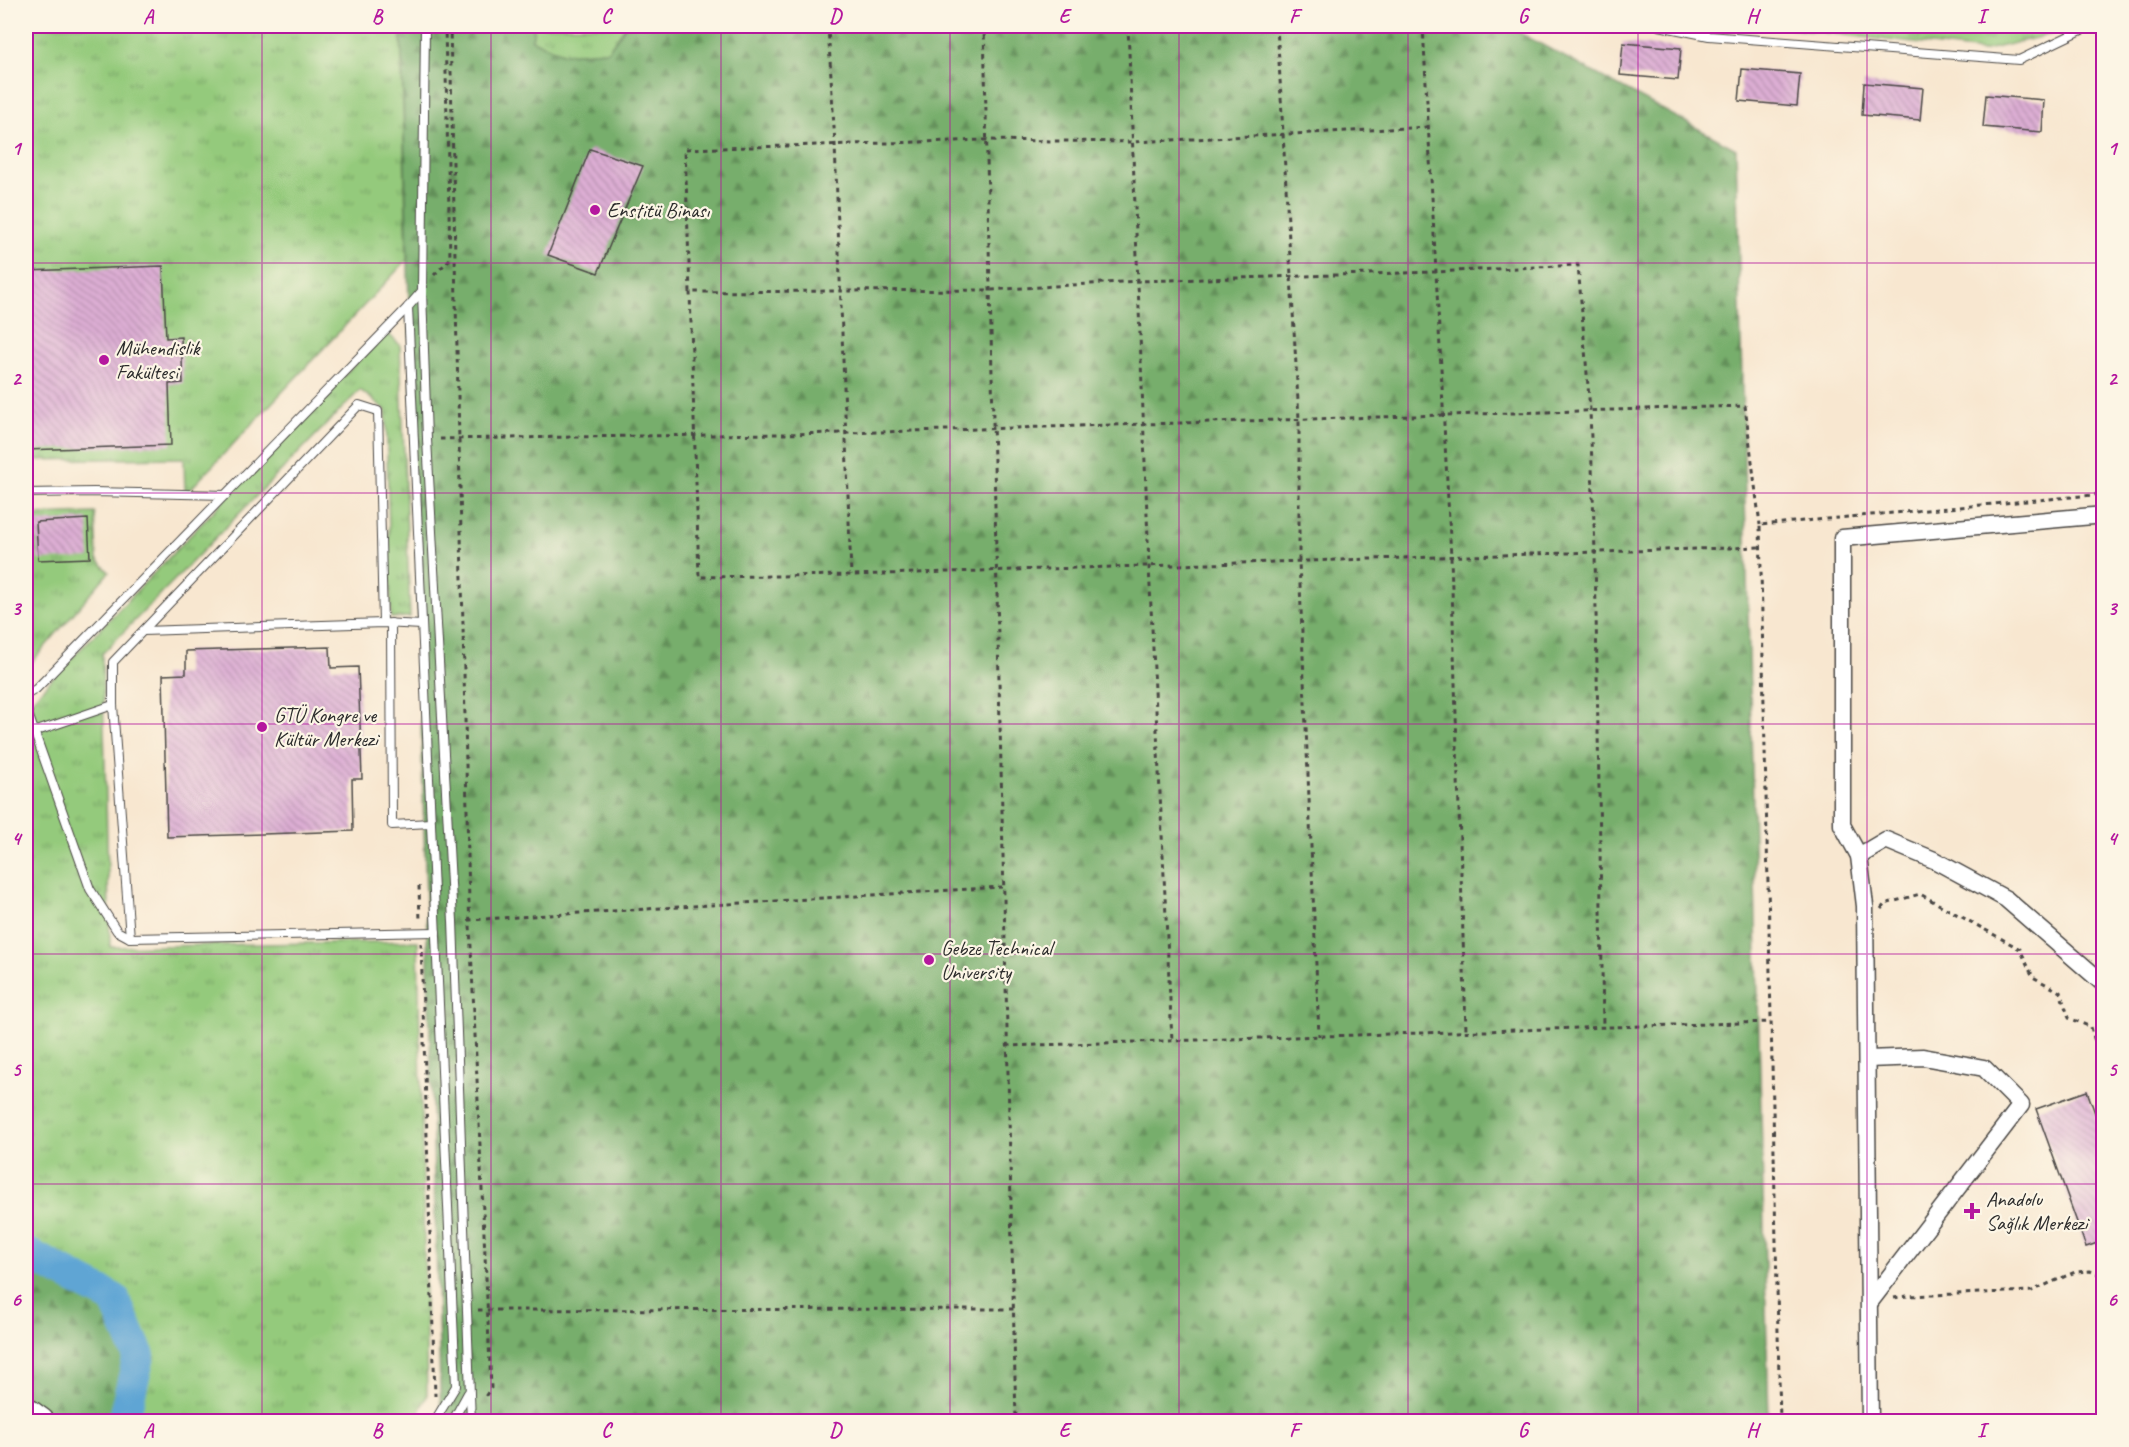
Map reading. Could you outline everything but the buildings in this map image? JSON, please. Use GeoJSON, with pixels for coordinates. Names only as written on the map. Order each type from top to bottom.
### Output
{"type":"FeatureCollection","features":[{"type":"Feature","properties":{"kind":"highway"},"geometry":{"type":"LineString","coordinates":[[26,1412],[40,1422]]}},
{"type":"Feature","properties":{"kind":"street"},"geometry":{"type":"LineString","coordinates":[[1870,1422],[1865,906],[1859,856],[1842,825],[1842,538],[2103,515]]}},
{"type":"Feature","properties":{"kind":"street"},"geometry":{"type":"LineString","coordinates":[[1859,856],[1886,840],[1934,860],[2006,899],[2103,984]]}},
{"type":"Feature","properties":{"kind":"street"},"geometry":{"type":"LineString","coordinates":[[1867,1059],[1923,1057],[1984,1068],[2021,1105],[1870,1302]]}},
{"type":"Feature","properties":{"kind":"lane"},"geometry":{"type":"LineString","coordinates":[[425,26],[422,288],[427,439],[453,921],[471,1420]]}},
{"type":"Feature","properties":{"kind":"lane"},"geometry":{"type":"LineString","coordinates":[[1659,26],[1709,36],[2019,60],[2090,26]]}},
{"type":"Feature","properties":{"kind":"lane"},"geometry":{"type":"LineString","coordinates":[[26,695],[36,689],[226,495],[408,307],[422,288]]}},
{"type":"Feature","properties":{"kind":"lane"},"geometry":{"type":"LineString","coordinates":[[408,307],[456,1386],[434,1422]]}},
{"type":"Feature","properties":{"kind":"lane"},"geometry":{"type":"LineString","coordinates":[[130,938],[113,705],[113,662],[359,405],[378,411],[387,623],[392,825],[431,824]]}},
{"type":"Feature","properties":{"kind":"lane"},"geometry":{"type":"LineString","coordinates":[[26,493],[226,495]]}},
{"type":"Feature","properties":{"kind":"lane"},"geometry":{"type":"LineString","coordinates":[[143,631],[387,623],[422,625]]}},
{"type":"Feature","properties":{"kind":"lane"},"geometry":{"type":"LineString","coordinates":[[34,732],[113,705]]}},
{"type":"Feature","properties":{"kind":"lane"},"geometry":{"type":"LineString","coordinates":[[26,708],[90,889],[117,931],[130,938],[436,932]]}},
{"type":"Feature","properties":{"kind":"lane"},"geometry":{"type":"LineString","coordinates":[[452,1422],[469,1393]]}},
{"type":"Feature","properties":{"kind":"path"},"geometry":{"type":"LineString","coordinates":[[422,288],[450,259],[446,26]]}},
{"type":"Feature","properties":{"kind":"path"},"geometry":{"type":"LineString","coordinates":[[450,26],[470,920],[490,1388],[471,1420]]}},
{"type":"Feature","properties":{"kind":"path"},"geometry":{"type":"LineString","coordinates":[[828,26],[835,144],[851,575]]}},
{"type":"Feature","properties":{"kind":"path"},"geometry":{"type":"LineString","coordinates":[[984,26],[1016,1422]]}},
{"type":"Feature","properties":{"kind":"path"},"geometry":{"type":"LineString","coordinates":[[1128,26],[1149,566],[1172,1041]]}},
{"type":"Feature","properties":{"kind":"path"},"geometry":{"type":"LineString","coordinates":[[1277,26],[1299,419],[1299,561],[1319,1036]]}},
{"type":"Feature","properties":{"kind":"path"},"geometry":{"type":"LineString","coordinates":[[1423,26],[1451,556],[1466,1031]]}},
{"type":"Feature","properties":{"kind":"path"},"geometry":{"type":"LineString","coordinates":[[1428,127],[1133,142],[986,140],[685,149],[699,577],[996,571],[1761,547]]}},
{"type":"Feature","properties":{"kind":"path"},"geometry":{"type":"LineString","coordinates":[[690,292],[990,290],[1138,281],[1578,265],[1590,410],[1595,552],[1603,1027]]}},
{"type":"Feature","properties":{"kind":"path"},"geometry":{"type":"LineString","coordinates":[[427,439],[846,433],[1745,406],[1761,547],[1780,1422]]}},
{"type":"Feature","properties":{"kind":"path"},"geometry":{"type":"LineString","coordinates":[[1760,525],[2103,494]]}},
{"type":"Feature","properties":{"kind":"path"},"geometry":{"type":"LineString","coordinates":[[419,878],[435,1399]]}},
{"type":"Feature","properties":{"kind":"path"},"geometry":{"type":"LineString","coordinates":[[453,921],[1002,887]]}},
{"type":"Feature","properties":{"kind":"path"},"geometry":{"type":"LineString","coordinates":[[1006,1046],[1771,1022]]}},
{"type":"Feature","properties":{"kind":"path"},"geometry":{"type":"LineString","coordinates":[[1870,1302],[1907,1296],[2032,1291],[2075,1272],[2090,1271],[2103,1276]]}},
{"type":"Feature","properties":{"kind":"path"},"geometry":{"type":"LineString","coordinates":[[467,1310],[1014,1309]]}},
{"type":"Feature","properties":{"kind":"green space"},"geometry":{"type":"Polygon","coordinates":[[[26,26],[401,26],[407,260],[185,495],[184,458],[28,460],[29,515],[95,513],[97,559],[109,572],[26,669],[26,26]]]}},
{"type":"Feature","properties":{"kind":"green space","name":"Gebze Technical University"},"geometry":{"type":"Polygon","coordinates":[[[401,26],[534,26],[532,40],[564,54],[608,51],[626,26],[1507,26],[1736,149],[1769,1421],[441,1421],[401,26]]]}},
{"type":"Feature","properties":{"kind":"green space"},"geometry":{"type":"Polygon","coordinates":[[[534,26],[626,26],[608,51],[564,54],[532,40],[534,26]]]}},
{"type":"Feature","properties":{"kind":"green space"},"geometry":{"type":"Polygon","coordinates":[[[1769,26],[2072,26],[2056,33],[1982,51],[1769,26]]]}},
{"type":"Feature","properties":{"kind":"green space"},"geometry":{"type":"Polygon","coordinates":[[[386,332],[400,345],[410,617],[391,618],[386,410],[360,390],[102,654],[110,947],[418,941],[427,1396],[414,1421],[374,1421],[372,1413],[321,1422],[123,1421],[139,1356],[114,1299],[26,1253],[26,706],[386,332]]]}},
{"type":"Feature","properties":{"kind":"green space"},"geometry":{"type":"Polygon","coordinates":[[[26,1253],[114,1299],[139,1356],[123,1421],[56,1421],[26,1401],[26,1253]]]}},
{"type":"Feature","properties":{"kind":"waterway"},"geometry":{"type":"LineString","coordinates":[[26,1253],[114,1299],[139,1356],[123,1422]]}},
{"type":"Feature","properties":{"kind":"place","name":"Enstitü Binası"},"geometry":{"type":"Point","coordinates":[595,210]}},
{"type":"Feature","properties":{"kind":"place","name":"Mühendislik Fakültesi"},"geometry":{"type":"Point","coordinates":[104,360]}},
{"type":"Feature","properties":{"kind":"place","name":"GTÜ Kongre ve Kültür Merkezi"},"geometry":{"type":"Point","coordinates":[262,727]}},
{"type":"Feature","properties":{"kind":"place","name":"Gebze Technical University"},"geometry":{"type":"Point","coordinates":[929,960]}},
{"type":"Feature","properties":{"kind":"place","name":"Anadolu Sağlık Merkezi"},"geometry":{"type":"Point","coordinates":[1972,1211]}}]}
